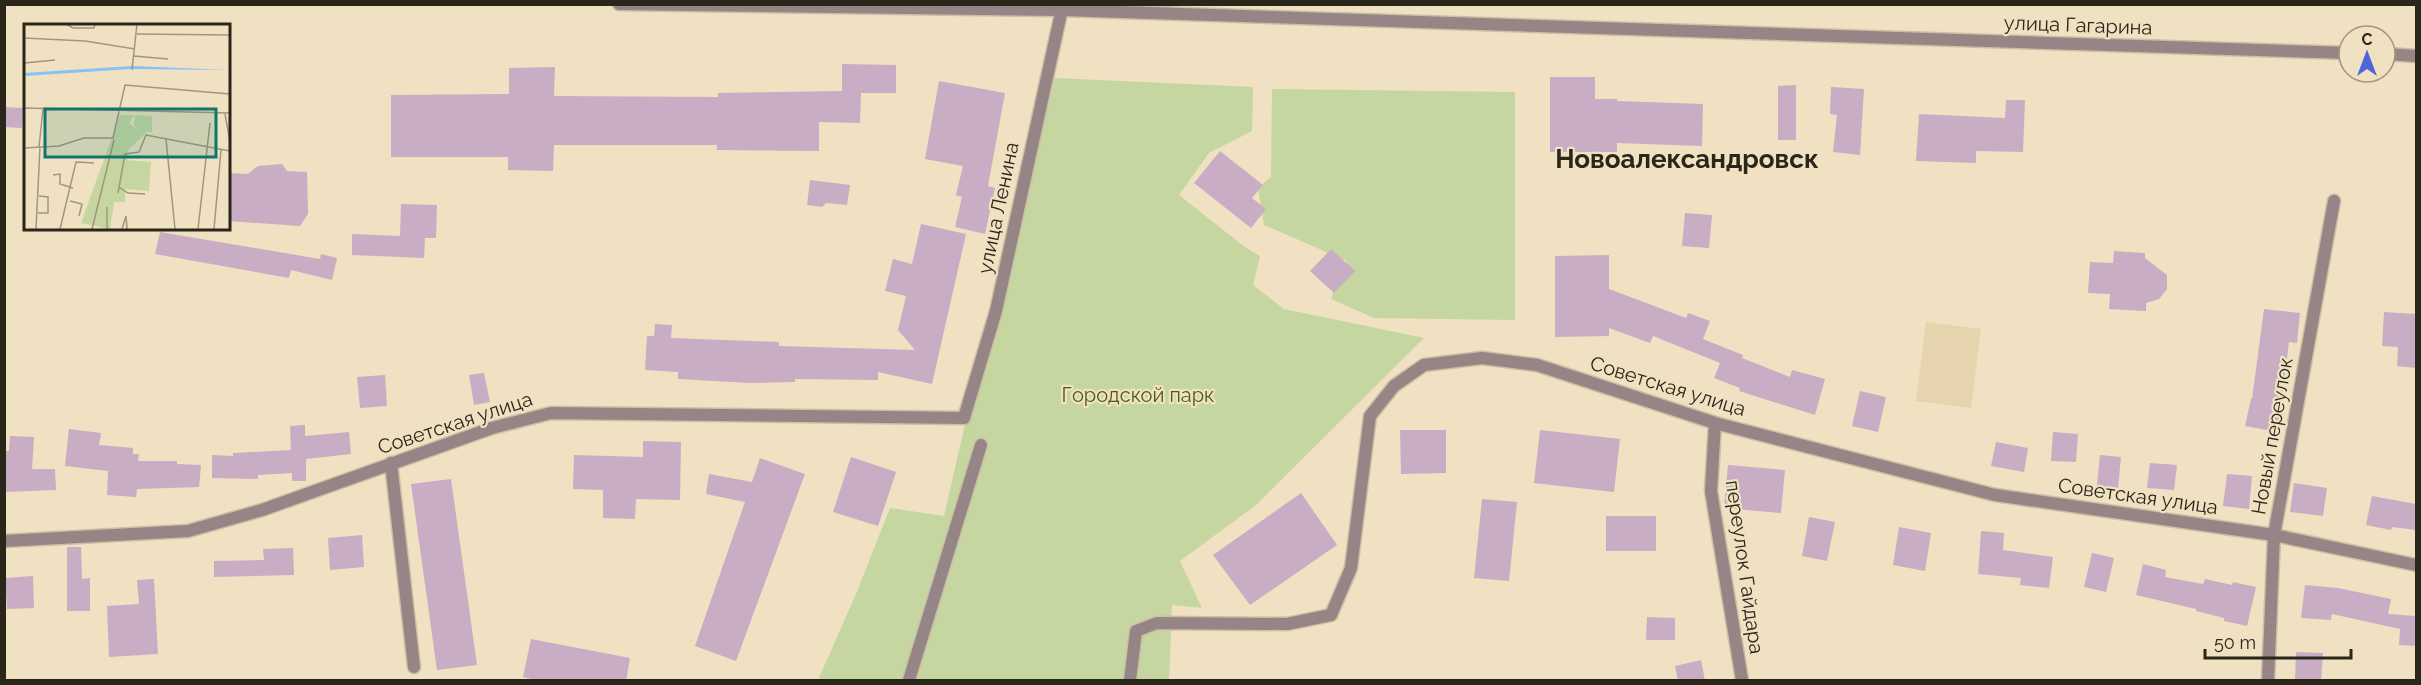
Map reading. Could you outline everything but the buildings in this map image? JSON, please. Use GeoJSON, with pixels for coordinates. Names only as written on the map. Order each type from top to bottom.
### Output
{"type":"FeatureCollection","features":[{"type":"Feature","properties":{"kind":"street","name":"улица Гагарина"},"geometry":{"type":"LineString","coordinates":[[619,4],[1063,7],[2337,53]]}},
{"type":"Feature","properties":{"kind":"street","name":"улица Ленина"},"geometry":{"type":"LineString","coordinates":[[964,418],[996,311],[1063,7]]}},
{"type":"Feature","properties":{"kind":"street"},"geometry":{"type":"LineString","coordinates":[[2397,55],[2416,56]]}},
{"type":"Feature","properties":{"kind":"street","name":"Новый переулок"},"geometry":{"type":"LineString","coordinates":[[2268,681],[2274,535],[2334,201]]}},
{"type":"Feature","properties":{"kind":"street","name":"Советская улица"},"geometry":{"type":"LineString","coordinates":[[1130,681],[1136,631],[1156,623],[1287,624],[1331,615],[1350,572],[1370,416],[1394,386],[1424,365],[1482,358],[1537,365],[1715,423],[1995,495],[2274,535],[2416,564]]}},
{"type":"Feature","properties":{"kind":"street","name":"Советская улица"},"geometry":{"type":"LineString","coordinates":[[4,541],[188,531],[262,510],[492,428],[550,413],[964,418]]}},
{"type":"Feature","properties":{"kind":"street","name":"переулок Гайдара"},"geometry":{"type":"LineString","coordinates":[[1715,423],[1711,491],[1742,681]]}},
{"type":"Feature","properties":{"kind":"street"},"geometry":{"type":"LineString","coordinates":[[909,681],[981,445]]}},
{"type":"Feature","properties":{"kind":"street"},"geometry":{"type":"LineString","coordinates":[[391,463],[414,667]]}},
{"type":"Feature","properties":{"kind":"shaded area"},"geometry":{"type":"Polygon","coordinates":[[[1926,322],[1981,329],[1971,408],[1916,401],[1926,322]]]}},
{"type":"Feature","properties":{"kind":"green space","name":"Городской парк"},"geometry":{"type":"Polygon","coordinates":[[[1055,78],[1253,87],[1252,131],[1209,153],[1179,195],[1246,248],[1260,256],[1253,285],[1284,309],[1424,338],[1256,505],[1180,561],[1202,608],[1172,605],[1169,680],[818,680],[856,594],[890,508],[944,516],[967,416],[1055,78]]]}},
{"type":"Feature","properties":{"kind":"green space"},"geometry":{"type":"Polygon","coordinates":[[[1272,89],[1515,92],[1515,320],[1374,318],[1331,299],[1347,261],[1264,225],[1258,188],[1271,177],[1272,89]]]}},
{"type":"Feature","properties":{"kind":"district","name":"Новоалександровск"},"geometry":{"type":"Point","coordinates":[1687,159]}}]}
